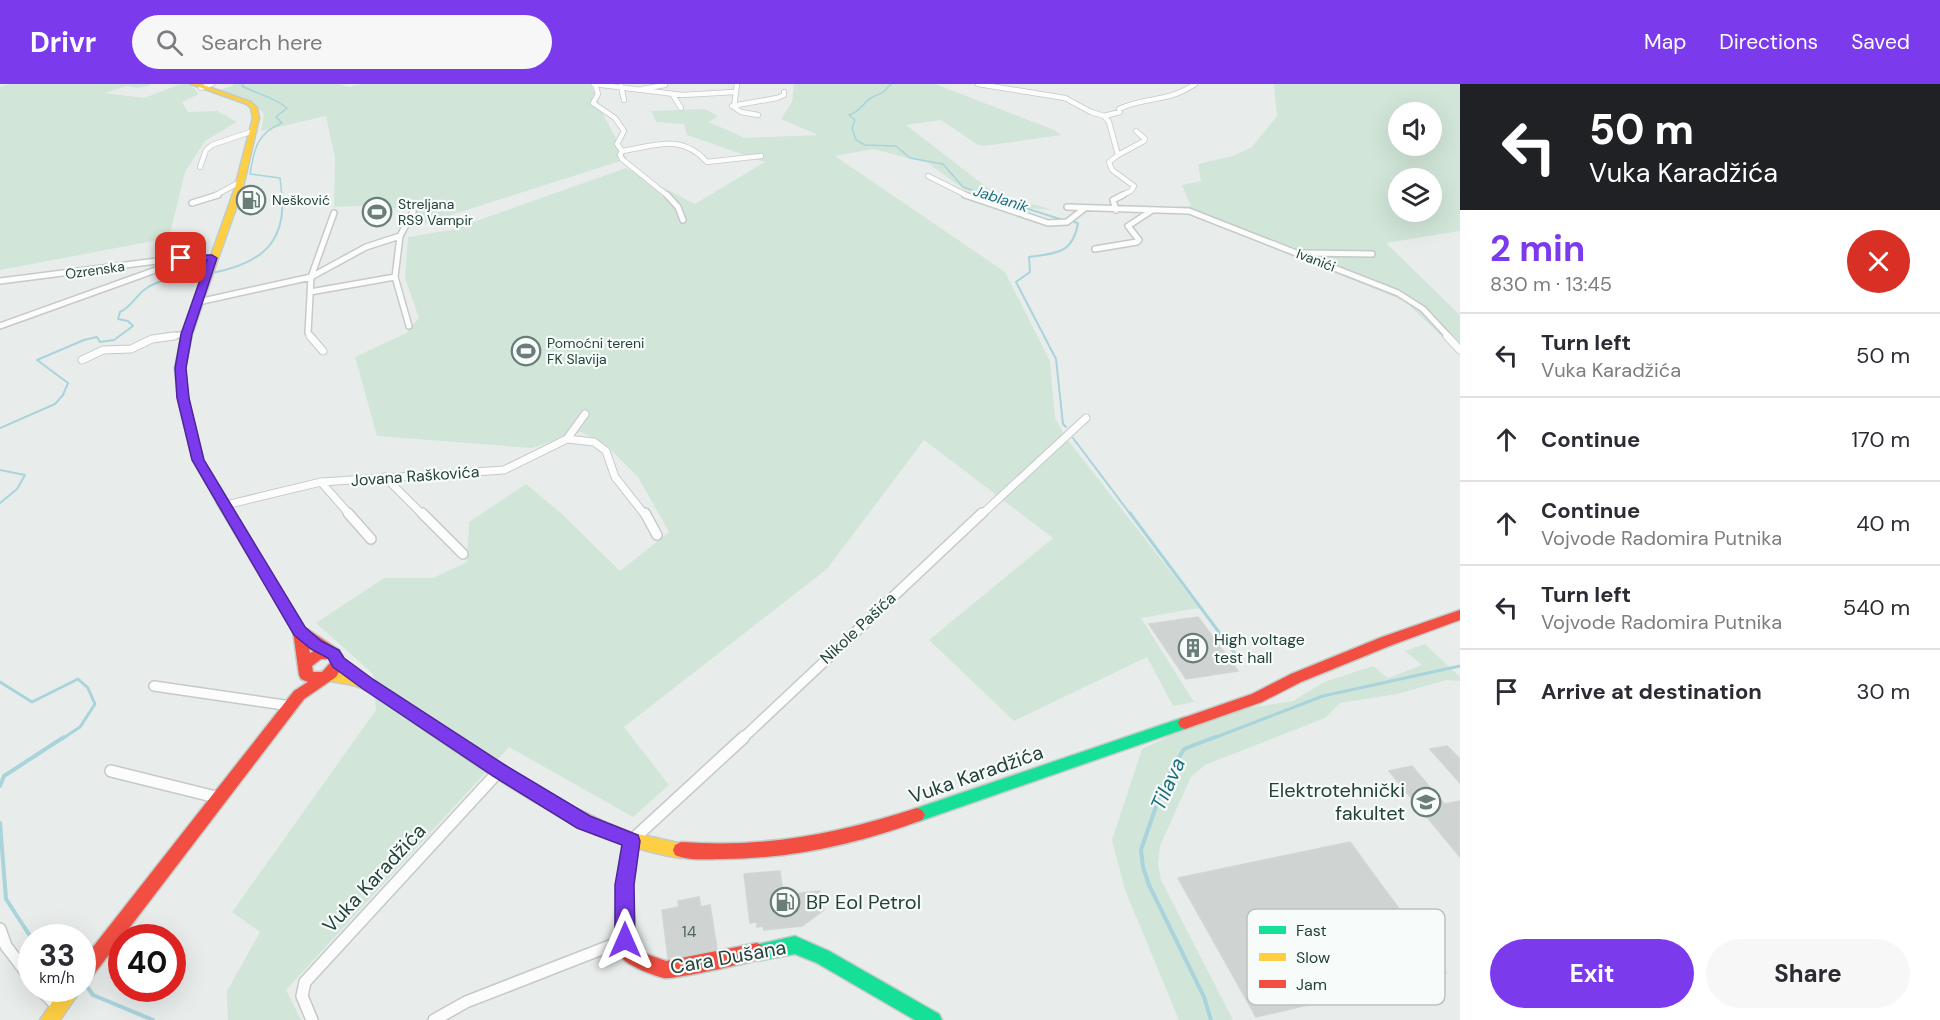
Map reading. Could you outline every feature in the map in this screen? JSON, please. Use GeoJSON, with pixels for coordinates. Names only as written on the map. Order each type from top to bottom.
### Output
{"type":"FeatureCollection","features":[{"type":"Feature","properties":{"kind":"main road"},"geometry":{"type":"LineString","coordinates":[[96,958],[299,695],[335,669],[338,662],[337,657],[316,645],[299,631],[198,460],[183,398],[180,368],[187,334],[240,182],[256,118],[254,108],[249,103],[202,85]]}},
{"type":"Feature","properties":{"kind":"main road","name":"Vuka Karadžića"},"geometry":{"type":"LineString","coordinates":[[338,662],[499,771],[584,822],[631,841],[673,849],[769,851],[838,841],[1163,731],[1257,698],[1296,678],[1460,615]]}},
{"type":"Feature","properties":{"kind":"main road"},"geometry":{"type":"LineString","coordinates":[[299,631],[305,669],[299,695]]}},
{"type":"Feature","properties":{"kind":"main road"},"geometry":{"type":"LineString","coordinates":[[305,669],[318,654],[329,652]]}},
{"type":"Feature","properties":{"kind":"main road"},"geometry":{"type":"LineString","coordinates":[[305,669],[313,678],[325,676],[369,684]]}},
{"type":"Feature","properties":{"kind":"main road"},"geometry":{"type":"LineString","coordinates":[[625,940],[625,885],[631,841]]}},
{"type":"Feature","properties":{"kind":"main road","name":"Cara Dušana"},"geometry":{"type":"LineString","coordinates":[[625,940],[629,952],[635,958],[666,970],[781,946],[803,947],[933,1020]]}},
{"type":"Feature","properties":{"kind":"main road"},"geometry":{"type":"LineString","coordinates":[[49,1020],[62,1002]]}},
{"type":"Feature","properties":{"kind":"street"},"geometry":{"type":"LineString","coordinates":[[683,220],[678,207],[662,190],[637,169],[624,162],[620,155],[622,151],[617,144],[624,131],[606,110],[593,104],[598,94],[595,84],[674,95],[735,92]]}},
{"type":"Feature","properties":{"kind":"street"},"geometry":{"type":"LineString","coordinates":[[634,90],[665,84]]}},
{"type":"Feature","properties":{"kind":"street"},"geometry":{"type":"LineString","coordinates":[[732,106],[731,102],[737,84]]}},
{"type":"Feature","properties":{"kind":"street"},"geometry":{"type":"LineString","coordinates":[[978,84],[1065,98],[1104,116],[1109,123],[1118,155]]}},
{"type":"Feature","properties":{"kind":"street"},"geometry":{"type":"LineString","coordinates":[[1104,116],[1120,112],[1119,109],[1127,105],[1176,98],[1195,84]]}},
{"type":"Feature","properties":{"kind":"street"},"geometry":{"type":"LineString","coordinates":[[621,86],[624,100]]}},
{"type":"Feature","properties":{"kind":"street"},"geometry":{"type":"LineString","coordinates":[[732,106],[746,105],[755,100],[776,99],[784,95],[784,92]]}},
{"type":"Feature","properties":{"kind":"street"},"geometry":{"type":"LineString","coordinates":[[674,95],[681,108]]}},
{"type":"Feature","properties":{"kind":"street"},"geometry":{"type":"LineString","coordinates":[[732,106],[742,112],[758,115]]}},
{"type":"Feature","properties":{"kind":"street"},"geometry":{"type":"LineString","coordinates":[[200,167],[206,150],[212,145],[253,130]]}},
{"type":"Feature","properties":{"kind":"street"},"geometry":{"type":"LineString","coordinates":[[1116,210],[1113,200],[1131,191],[1134,186],[1112,170],[1109,162],[1144,141],[1145,139],[1136,131]]}},
{"type":"Feature","properties":{"kind":"street"},"geometry":{"type":"LineString","coordinates":[[622,151],[662,144],[684,144],[699,150],[707,162],[761,156]]}},
{"type":"Feature","properties":{"kind":"street"},"geometry":{"type":"LineString","coordinates":[[928,176],[970,198],[1053,224],[1067,222],[1085,208]]}},
{"type":"Feature","properties":{"kind":"street"},"geometry":{"type":"LineString","coordinates":[[192,202],[216,196],[240,182]]}},
{"type":"Feature","properties":{"kind":"street","name":"Ivanići"},"geometry":{"type":"LineString","coordinates":[[1067,207],[1189,211],[1408,298],[1423,309],[1460,350]]}},
{"type":"Feature","properties":{"kind":"street"},"geometry":{"type":"LineString","coordinates":[[1095,249],[1137,242],[1139,240],[1128,226],[1152,211]]}},
{"type":"Feature","properties":{"kind":"street"},"geometry":{"type":"LineString","coordinates":[[409,326],[395,277],[400,236],[413,212]]}},
{"type":"Feature","properties":{"kind":"street"},"geometry":{"type":"LineString","coordinates":[[322,351],[308,333],[311,277],[334,213]]}},
{"type":"Feature","properties":{"kind":"street"},"geometry":{"type":"LineString","coordinates":[[198,302],[311,277],[366,247],[400,236]]}},
{"type":"Feature","properties":{"kind":"street"},"geometry":{"type":"LineString","coordinates":[[1301,254],[1347,256],[1372,254]]}},
{"type":"Feature","properties":{"kind":"street","name":"Ozrenska"},"geometry":{"type":"LineString","coordinates":[[0,281],[181,258],[212,258]]}},
{"type":"Feature","properties":{"kind":"street"},"geometry":{"type":"LineString","coordinates":[[0,326],[190,259]]}},
{"type":"Feature","properties":{"kind":"street"},"geometry":{"type":"LineString","coordinates":[[310,292],[395,277]]}},
{"type":"Feature","properties":{"kind":"street"},"geometry":{"type":"LineString","coordinates":[[81,360],[103,350],[131,350],[152,339],[187,334]]}},
{"type":"Feature","properties":{"kind":"street","name":"Jovana Raškovića"},"geometry":{"type":"LineString","coordinates":[[226,505],[321,482],[504,470],[567,439],[585,414]]}},
{"type":"Feature","properties":{"kind":"street","name":"Nikole Pašića"},"geometry":{"type":"LineString","coordinates":[[631,841],[692,787],[848,637],[1086,418]]}},
{"type":"Feature","properties":{"kind":"street"},"geometry":{"type":"LineString","coordinates":[[567,439],[594,442],[606,451],[615,477],[641,507],[657,535]]}},
{"type":"Feature","properties":{"kind":"street"},"geometry":{"type":"LineString","coordinates":[[385,477],[463,554]]}},
{"type":"Feature","properties":{"kind":"street"},"geometry":{"type":"LineString","coordinates":[[321,482],[371,539]]}},
{"type":"Feature","properties":{"kind":"street"},"geometry":{"type":"LineString","coordinates":[[154,686],[291,706]]}},
{"type":"Feature","properties":{"kind":"street"},"geometry":{"type":"LineString","coordinates":[[111,771],[220,798]]}},
{"type":"Feature","properties":{"kind":"street","name":"Vuka Karadžića"},"geometry":{"type":"LineString","coordinates":[[312,1020],[302,996],[305,982],[499,771]]}},
{"type":"Feature","properties":{"kind":"street"},"geometry":{"type":"LineString","coordinates":[[0,929],[6,946],[18,962]]}},
{"type":"Feature","properties":{"kind":"street"},"geometry":{"type":"LineString","coordinates":[[434,1020],[466,1002],[625,940]]}},
{"type":"Feature","properties":{"kind":"street"},"geometry":{"type":"LineString","coordinates":[[53,1002],[58,1007]]}},
{"type":"Feature","properties":{"kind":"green space"},"geometry":{"type":"Polygon","coordinates":[[[9,84],[150,84],[138,88],[126,86],[105,93],[144,98],[181,84],[190,84],[199,94],[182,102],[188,112],[217,111],[237,122],[205,141],[185,172],[169,238],[0,270],[0,87],[9,84]]]}},
{"type":"Feature","properties":{"kind":"green space"},"geometry":{"type":"Polygon","coordinates":[[[233,84],[338,84],[350,87],[361,84],[591,84],[603,114],[627,159],[413,227],[418,206],[387,209],[381,205],[334,207],[335,158],[326,116],[261,131],[264,114],[251,100],[219,90],[233,86],[233,84]]]}},
{"type":"Feature","properties":{"kind":"green space"},"geometry":{"type":"Polygon","coordinates":[[[794,84],[935,84],[1054,130],[1061,135],[984,146],[978,145],[941,120],[906,125],[993,192],[1053,210],[1011,207],[979,193],[965,190],[928,163],[873,149],[835,156],[1005,272],[1050,361],[1055,418],[1067,439],[1199,608],[1141,618],[1194,702],[1173,706],[1147,657],[1014,721],[929,640],[1053,538],[924,440],[827,569],[624,727],[669,785],[633,817],[509,747],[286,990],[301,1020],[228,1020],[227,991],[260,932],[232,912],[376,710],[373,674],[316,623],[384,578],[433,578],[467,562],[469,522],[526,484],[562,514],[620,571],[669,532],[638,477],[605,444],[581,432],[532,448],[377,436],[355,357],[406,333],[419,318],[405,278],[408,237],[451,230],[626,168],[695,204],[765,162],[687,135],[684,124],[656,122],[651,111],[705,109],[718,116],[709,122],[745,138],[818,135],[781,119],[792,102],[794,84]]]}},
{"type":"Feature","properties":{"kind":"green space"},"geometry":{"type":"Polygon","coordinates":[[[1274,84],[1460,84],[1460,231],[1386,243],[1460,315],[1460,354],[1405,301],[1185,213],[1153,213],[1162,208],[1191,206],[1182,185],[1201,181],[1198,164],[1233,156],[1252,147],[1277,116],[1274,84]]]}},
{"type":"Feature","properties":{"kind":"green space"},"geometry":{"type":"Polygon","coordinates":[[[1425,644],[1460,677],[1460,681],[1447,680],[1397,694],[1340,703],[1325,718],[1205,765],[1191,777],[1160,846],[1158,864],[1161,880],[1233,1020],[1179,1020],[1125,890],[1112,840],[1142,749],[1185,729],[1235,710],[1293,701],[1324,682],[1373,666],[1388,678],[1422,665],[1405,651],[1425,644]]]}},
{"type":"Feature","properties":{"kind":"building","name":"High voltage test hall"},"geometry":{"type":"Polygon","coordinates":[[[1198,617],[1238,671],[1186,679],[1149,624],[1198,617]]]}},
{"type":"Feature","properties":{"kind":"building","name":"Elektrotehnički fakultet"},"geometry":{"type":"Polygon","coordinates":[[[1447,746],[1460,759],[1460,783],[1430,749],[1447,746]]]}},
{"type":"Feature","properties":{"kind":"building"},"geometry":{"type":"Polygon","coordinates":[[[1412,766],[1444,804],[1460,801],[1460,857],[1389,771],[1412,766]]]}},
{"type":"Feature","properties":{"kind":"building"},"geometry":{"type":"Polygon","coordinates":[[[1350,842],[1399,909],[1247,909],[1247,1001],[1178,878],[1350,842]]]}},
{"type":"Feature","properties":{"kind":"building","name":"BP Eol Petrol"},"geometry":{"type":"Polygon","coordinates":[[[780,871],[783,895],[820,891],[824,910],[802,926],[764,930],[763,926],[757,927],[757,922],[750,923],[744,874],[780,871]]]}},
{"type":"Feature","properties":{"kind":"building"},"geometry":{"type":"Polygon","coordinates":[[[699,897],[701,907],[710,905],[717,949],[668,958],[662,910],[679,907],[678,901],[699,897]]]}},
{"type":"Feature","properties":{"kind":"building"},"geometry":{"type":"Polygon","coordinates":[[[1249,1005],[1308,1005],[1256,1017],[1249,1005]]]}},
{"type":"Feature","properties":{"kind":"waterway"},"geometry":{"type":"LineString","coordinates":[[243,84],[242,86],[277,101],[287,108],[276,117],[282,123],[267,132],[258,143],[250,174],[280,178],[282,196]]}},
{"type":"Feature","properties":{"kind":"waterway","name":"Jablanik"},"geometry":{"type":"LineString","coordinates":[[891,84],[849,115],[855,120],[852,128],[856,140],[865,145],[896,146],[910,158],[943,164],[963,187],[990,196]]}},
{"type":"Feature","properties":{"kind":"waterway","name":"Jablanik"},"geometry":{"type":"LineString","coordinates":[[985,195],[1063,220]]}},
{"type":"Feature","properties":{"kind":"waterway"},"geometry":{"type":"LineString","coordinates":[[212,273],[243,264],[266,249],[274,239],[279,227],[282,196]]}},
{"type":"Feature","properties":{"kind":"waterway","name":"Jablanik"},"geometry":{"type":"LineString","coordinates":[[1066,427],[1063,424],[1056,359],[1016,282],[1030,272],[1029,257],[1055,253],[1072,241],[1078,223],[1074,222]]}},
{"type":"Feature","properties":{"kind":"waterway"},"geometry":{"type":"LineString","coordinates":[[0,428],[55,404],[63,395],[68,383],[37,360],[84,340],[97,337],[100,342],[114,340],[133,326],[128,321],[118,319],[120,312],[144,290],[163,281],[199,275]]}},
{"type":"Feature","properties":{"kind":"waterway","name":"Jablanik"},"geometry":{"type":"LineString","coordinates":[[1073,438],[1131,515]]}},
{"type":"Feature","properties":{"kind":"waterway"},"geometry":{"type":"LineString","coordinates":[[0,470],[25,475],[17,489],[0,503]]}},
{"type":"Feature","properties":{"kind":"waterway","name":"Jablanik"},"geometry":{"type":"LineString","coordinates":[[1130,513],[1242,663]]}},
{"type":"Feature","properties":{"kind":"waterway","name":"Tilava"},"geometry":{"type":"LineString","coordinates":[[1211,739],[1323,696],[1460,666]]}},
{"type":"Feature","properties":{"kind":"waterway"},"geometry":{"type":"LineString","coordinates":[[0,682],[32,702],[78,679],[88,688],[95,704],[80,727],[62,739]]}},
{"type":"Feature","properties":{"kind":"waterway"},"geometry":{"type":"LineString","coordinates":[[0,786],[4,776],[64,737]]}},
{"type":"Feature","properties":{"kind":"waterway","name":"Tilava"},"geometry":{"type":"LineString","coordinates":[[1211,1020],[1204,997],[1149,885],[1143,867],[1141,850],[1164,783],[1184,749],[1215,737]]}},
{"type":"Feature","properties":{"kind":"waterway"},"geometry":{"type":"LineString","coordinates":[[0,823],[6,899],[22,924]]}},
{"type":"Feature","properties":{"kind":"waterway"},"geometry":{"type":"LineString","coordinates":[[96,996],[153,1020]]}},
{"type":"Feature","properties":{"kind":"traffic: fast"},"geometry":{"type":"LineString","coordinates":[[205,284],[187,334],[180,368],[183,398],[198,460],[223,503]]}},
{"type":"Feature","properties":{"kind":"traffic: fast"},"geometry":{"type":"LineString","coordinates":[[917,815],[1185,723]]}},
{"type":"Feature","properties":{"kind":"traffic: fast"},"geometry":{"type":"LineString","coordinates":[[757,952],[795,945],[823,957],[933,1020]]}},
{"type":"Feature","properties":{"kind":"traffic: slow"},"geometry":{"type":"LineString","coordinates":[[194,84],[249,103],[254,108],[256,118],[238,191],[205,284]]}},
{"type":"Feature","properties":{"kind":"traffic: slow"},"geometry":{"type":"LineString","coordinates":[[338,662],[451,740],[558,807],[629,839],[681,850]]}},
{"type":"Feature","properties":{"kind":"traffic: slow"},"geometry":{"type":"LineString","coordinates":[[327,675],[365,683]]}},
{"type":"Feature","properties":{"kind":"traffic: slow"},"geometry":{"type":"LineString","coordinates":[[49,1020],[62,1002]]}},
{"type":"Feature","properties":{"kind":"traffic: jam"},"geometry":{"type":"LineString","coordinates":[[223,503],[299,631],[329,652]]}},
{"type":"Feature","properties":{"kind":"traffic: jam"},"geometry":{"type":"LineString","coordinates":[[1185,723],[1257,698],[1296,678],[1387,641],[1460,615]]}},
{"type":"Feature","properties":{"kind":"traffic: jam"},"geometry":{"type":"LineString","coordinates":[[299,631],[305,664]]}},
{"type":"Feature","properties":{"kind":"traffic: jam"},"geometry":{"type":"LineString","coordinates":[[96,958],[299,695],[331,673],[338,662],[334,654],[318,654],[305,664],[306,675],[313,678],[322,677]]}},
{"type":"Feature","properties":{"kind":"traffic: jam"},"geometry":{"type":"LineString","coordinates":[[681,850],[743,852],[801,846],[859,833],[917,815]]}},
{"type":"Feature","properties":{"kind":"traffic: jam"},"geometry":{"type":"LineString","coordinates":[[631,841],[625,885],[625,940],[629,952],[635,958],[666,970],[757,952]]}},
{"type":"Feature","properties":{"kind":"place","name":"Nešković"},"geometry":{"type":"Point","coordinates":[251,200]}},
{"type":"Feature","properties":{"kind":"place","name":"Streljana RS9 Vampir"},"geometry":{"type":"Point","coordinates":[377,212]}},
{"type":"Feature","properties":{"kind":"place","name":"Pomoćni tereni FK Slavija"},"geometry":{"type":"Point","coordinates":[526,351]}},
{"type":"Feature","properties":{"kind":"place","name":"High voltage test hall"},"geometry":{"type":"Point","coordinates":[1193,648]}},
{"type":"Feature","properties":{"kind":"place","name":"Elektrotehnički fakultet"},"geometry":{"type":"Point","coordinates":[1426,802]}},
{"type":"Feature","properties":{"kind":"place","name":"BP Eol Petrol"},"geometry":{"type":"Point","coordinates":[785,902]}},
{"type":"Feature","properties":{"kind":"route"},"geometry":{"type":"LineString","coordinates":[[181,258],[212,258],[187,334],[180,368],[183,398],[198,460],[299,631],[316,645],[334,654],[338,662],[369,684],[499,771],[584,822],[631,841],[625,885],[625,940]]}}]}
